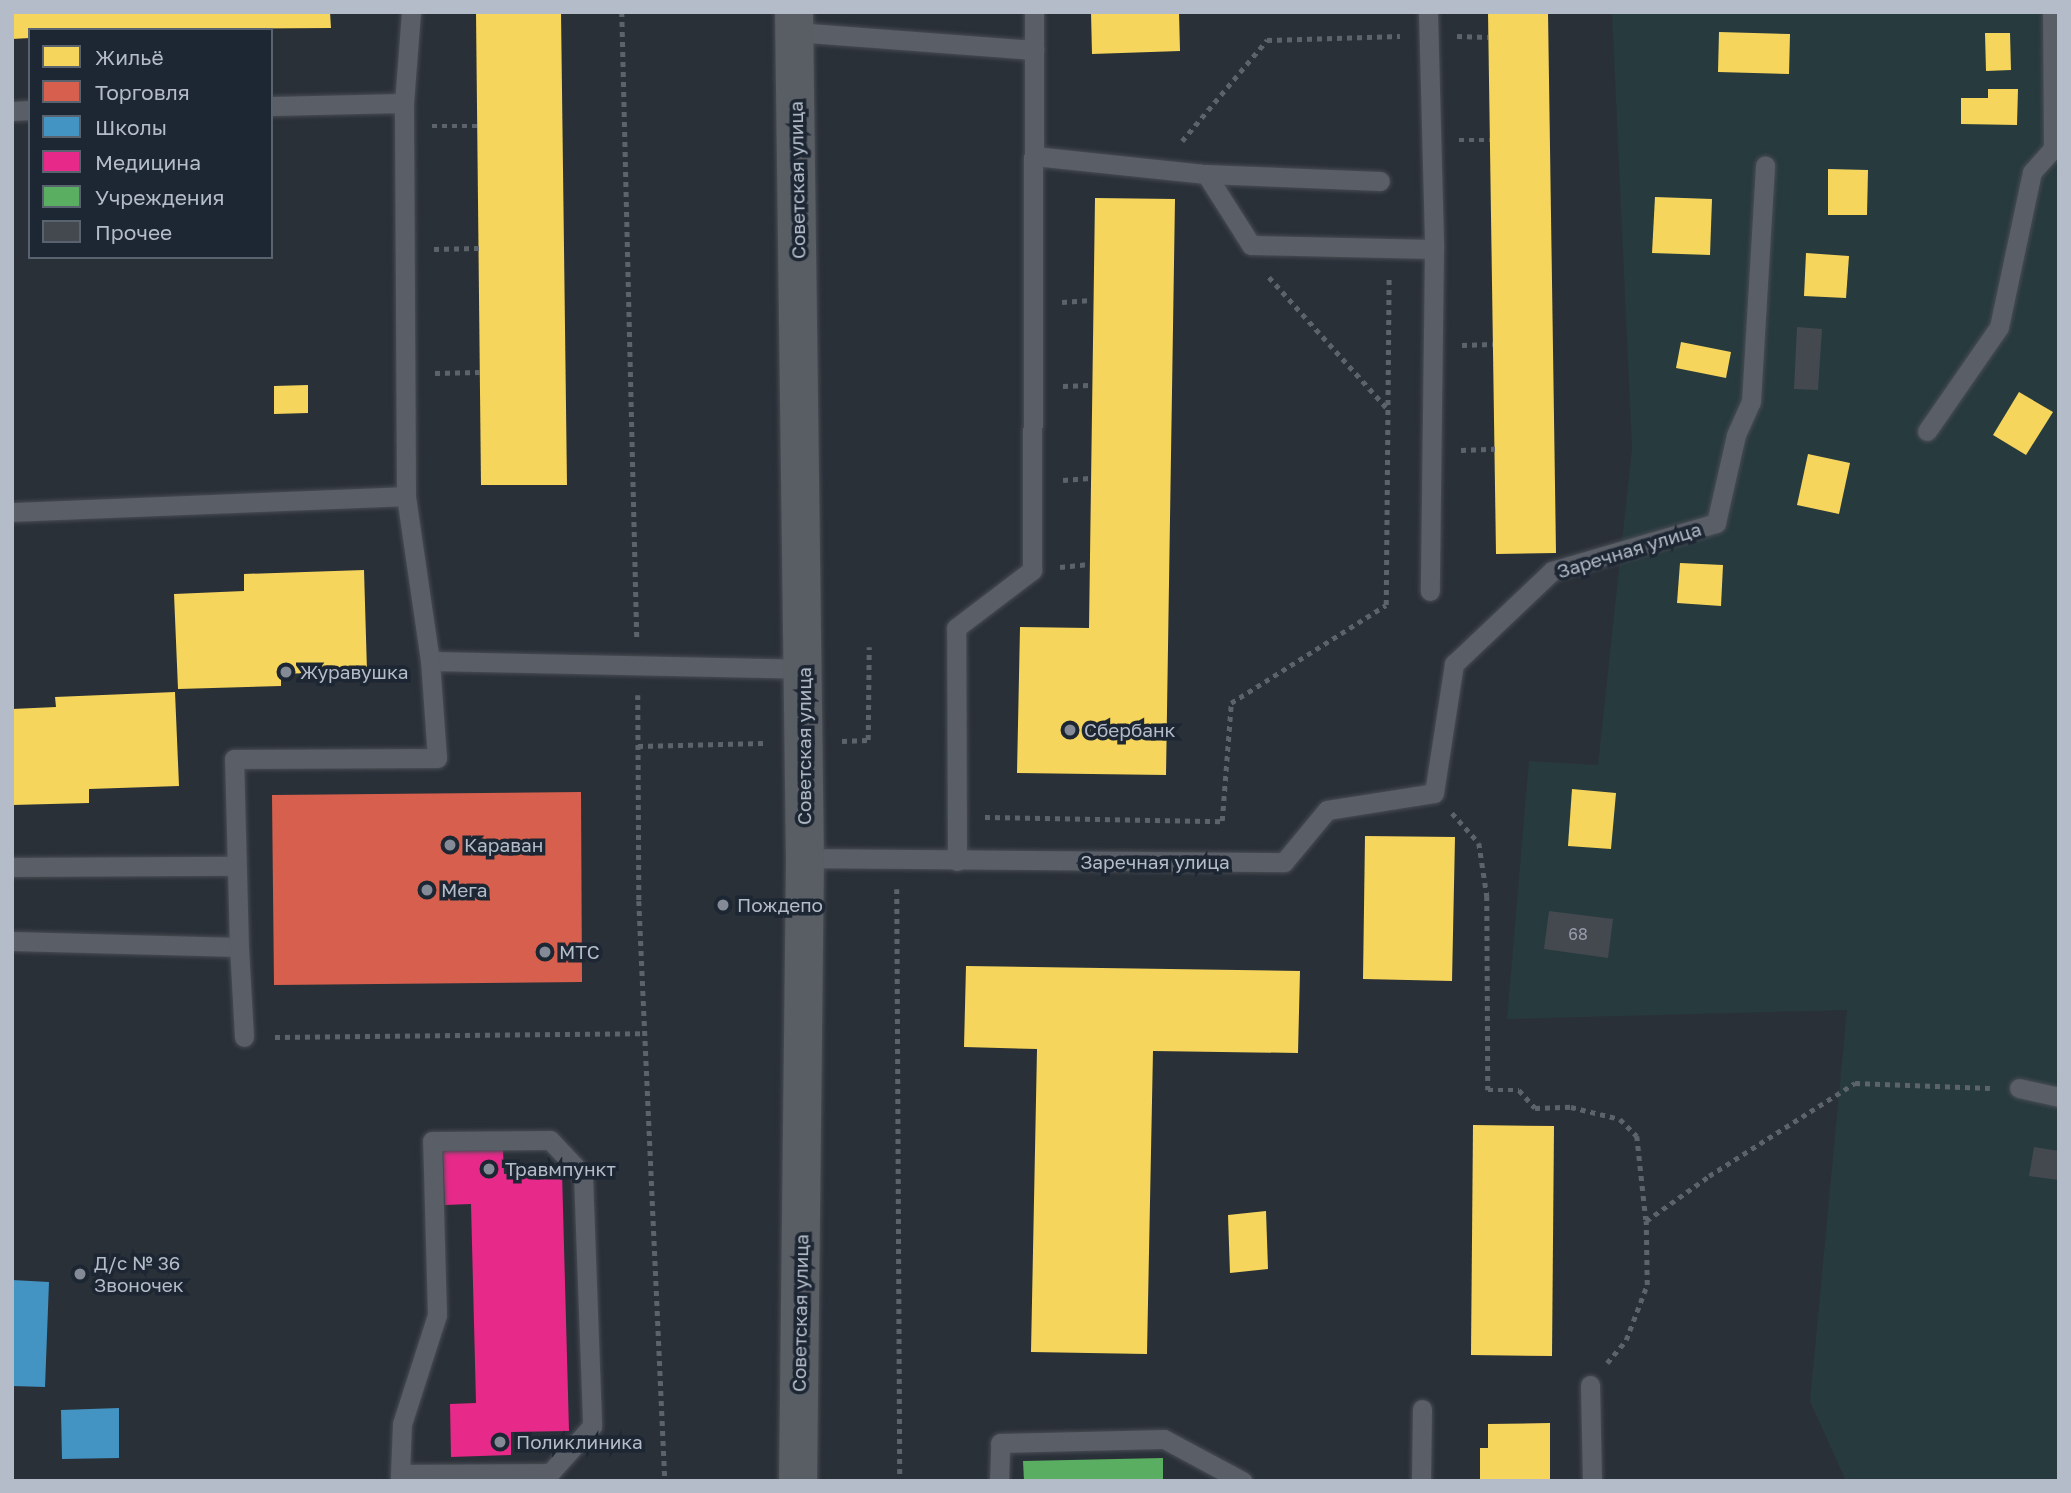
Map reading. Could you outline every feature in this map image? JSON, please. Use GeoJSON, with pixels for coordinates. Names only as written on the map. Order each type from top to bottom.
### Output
{"type":"FeatureCollection","features":[{"type":"Feature","properties":{"kind":"main road","name":"Советская улица"},"geometry":{"type":"LineString","coordinates":[[794,22],[805,859],[798,1481]]}},
{"type":"Feature","properties":{"kind":"lane"},"geometry":{"type":"LineString","coordinates":[[244,1037],[233,866],[234,758],[437,758],[430,661],[406,496],[408,373],[404,103],[411,12]]}},
{"type":"Feature","properties":{"kind":"lane"},"geometry":{"type":"LineString","coordinates":[[957,862],[956,628],[1032,569],[1034,12]]}},
{"type":"Feature","properties":{"kind":"lane"},"geometry":{"type":"LineString","coordinates":[[1428,12],[1434,249],[1430,591]]}},
{"type":"Feature","properties":{"kind":"lane"},"geometry":{"type":"LineString","coordinates":[[1927,431],[1999,327],[2032,172],[2053,149],[2052,12]]}},
{"type":"Feature","properties":{"kind":"lane"},"geometry":{"type":"LineString","coordinates":[[794,22],[1034,50]]}},
{"type":"Feature","properties":{"kind":"lane"},"geometry":{"type":"LineString","coordinates":[[273,106],[404,103]]}},
{"type":"Feature","properties":{"kind":"lane"},"geometry":{"type":"LineString","coordinates":[[1034,156],[1155,172],[1380,181]]}},
{"type":"Feature","properties":{"kind":"lane","name":"Заречная улица"},"geometry":{"type":"LineString","coordinates":[[805,859],[1284,863],[1327,810],[1434,793],[1454,664],[1552,571],[1716,523],[1736,435],[1751,402],[1765,165]]}},
{"type":"Feature","properties":{"kind":"lane"},"geometry":{"type":"LineString","coordinates":[[1206,174],[1251,245],[1434,249]]}},
{"type":"Feature","properties":{"kind":"lane"},"geometry":{"type":"LineString","coordinates":[[12,512],[406,496]]}},
{"type":"Feature","properties":{"kind":"lane"},"geometry":{"type":"LineString","coordinates":[[430,661],[638,668],[804,669]]}},
{"type":"Feature","properties":{"kind":"lane"},"geometry":{"type":"LineString","coordinates":[[12,867],[233,866]]}},
{"type":"Feature","properties":{"kind":"lane"},"geometry":{"type":"LineString","coordinates":[[12,942],[239,947]]}},
{"type":"Feature","properties":{"kind":"lane"},"geometry":{"type":"LineString","coordinates":[[2019,1088],[2059,1097]]}},
{"type":"Feature","properties":{"kind":"lane"},"geometry":{"type":"LineString","coordinates":[[550,1140],[583,1175],[592,1426],[551,1473],[400,1477],[402,1424],[438,1315],[432,1141],[550,1140]]}},
{"type":"Feature","properties":{"kind":"lane"},"geometry":{"type":"LineString","coordinates":[[1590,1385],[1592,1481]]}},
{"type":"Feature","properties":{"kind":"lane"},"geometry":{"type":"LineString","coordinates":[[1421,1481],[1422,1409]]}},
{"type":"Feature","properties":{"kind":"lane"},"geometry":{"type":"LineString","coordinates":[[999,1481],[1000,1443],[1164,1439],[1242,1481]]}},
{"type":"Feature","properties":{"kind":"path"},"geometry":{"type":"LineString","coordinates":[[622,12],[645,1033],[665,1481]]}},
{"type":"Feature","properties":{"kind":"path"},"geometry":{"type":"LineString","coordinates":[[1155,172],[1268,40],[1393,37]]}},
{"type":"Feature","properties":{"kind":"path"},"geometry":{"type":"LineString","coordinates":[[404,127],[477,126]]}},
{"type":"Feature","properties":{"kind":"path"},"geometry":{"type":"LineString","coordinates":[[1251,245],[1253,260],[1388,409]]}},
{"type":"Feature","properties":{"kind":"path"},"geometry":{"type":"LineString","coordinates":[[406,250],[479,248]]}},
{"type":"Feature","properties":{"kind":"path"},"geometry":{"type":"LineString","coordinates":[[956,816],[1222,821],[1231,703],[1386,605],[1390,248]]}},
{"type":"Feature","properties":{"kind":"path"},"geometry":{"type":"LineString","coordinates":[[408,373],[480,372]]}},
{"type":"Feature","properties":{"kind":"path"},"geometry":{"type":"LineString","coordinates":[[1434,793],[1479,843],[1487,896],[1488,1090],[1519,1090],[1535,1108],[1571,1107],[1620,1119],[1637,1136],[1646,1221],[1647,1285],[1626,1340],[1590,1385]]}},
{"type":"Feature","properties":{"kind":"path"},"geometry":{"type":"LineString","coordinates":[[897,860],[900,1481]]}},
{"type":"Feature","properties":{"kind":"path"},"geometry":{"type":"LineString","coordinates":[[244,1037],[645,1033]]}},
{"type":"Feature","properties":{"kind":"path"},"geometry":{"type":"LineString","coordinates":[[1646,1221],[1855,1083],[2019,1088]]}},
{"type":"Feature","properties":{"kind":"green space"},"geometry":{"type":"Polygon","coordinates":[[[1612,12],[2059,12],[2059,1481],[1846,1481],[1810,1401],[1847,1010],[1507,1019],[1529,761],[1598,765],[1632,449],[1612,12]]]}},
{"type":"Feature","properties":{"kind":"building: Жильё"},"geometry":{"type":"Polygon","coordinates":[[[12,12],[330,12],[331,28],[28,28],[28,38],[12,39],[12,12]]]}},
{"type":"Feature","properties":{"kind":"building: Жильё"},"geometry":{"type":"Polygon","coordinates":[[[476,12],[561,12],[567,485],[481,485],[476,12]]]}},
{"type":"Feature","properties":{"kind":"building: Жильё"},"geometry":{"type":"Polygon","coordinates":[[[1091,12],[1179,12],[1180,51],[1092,54],[1091,12]]]}},
{"type":"Feature","properties":{"kind":"building: Жильё"},"geometry":{"type":"Polygon","coordinates":[[[1488,12],[1548,12],[1556,553],[1496,554],[1488,12]]]}},
{"type":"Feature","properties":{"kind":"building: Жильё"},"geometry":{"type":"Polygon","coordinates":[[[1719,32],[1790,34],[1789,74],[1718,72],[1719,32]]]}},
{"type":"Feature","properties":{"kind":"building: Жильё"},"geometry":{"type":"Polygon","coordinates":[[[1985,33],[2010,33],[2011,70],[1986,71],[1985,33]]]}},
{"type":"Feature","properties":{"kind":"building: Жильё"},"geometry":{"type":"Polygon","coordinates":[[[1988,89],[2018,89],[2017,125],[1961,124],[1961,98],[1988,98],[1988,89]]]}},
{"type":"Feature","properties":{"kind":"building: Жильё"},"geometry":{"type":"Polygon","coordinates":[[[1828,169],[1868,170],[1867,215],[1828,215],[1828,169]]]}},
{"type":"Feature","properties":{"kind":"building: Жильё"},"geometry":{"type":"Polygon","coordinates":[[[1655,197],[1712,199],[1710,255],[1652,253],[1655,197]]]}},
{"type":"Feature","properties":{"kind":"building: Жильё"},"geometry":{"type":"Polygon","coordinates":[[[1095,198],[1175,199],[1166,775],[1017,773],[1020,627],[1089,628],[1095,198]]]}},
{"type":"Feature","properties":{"kind":"building: Жильё"},"geometry":{"type":"Polygon","coordinates":[[[1806,253],[1849,256],[1846,298],[1804,296],[1806,253]]]}},
{"type":"Feature","properties":{"kind":"building: Жильё"},"geometry":{"type":"Polygon","coordinates":[[[1681,342],[1731,352],[1726,378],[1676,368],[1681,342]]]}},
{"type":"Feature","properties":{"kind":"building: Жильё"},"geometry":{"type":"Polygon","coordinates":[[[308,385],[308,413],[274,414],[274,386],[308,385]]]}},
{"type":"Feature","properties":{"kind":"building: Жильё"},"geometry":{"type":"Polygon","coordinates":[[[2019,392],[2053,412],[2026,455],[1993,435],[2019,392]]]}},
{"type":"Feature","properties":{"kind":"building: Жильё"},"geometry":{"type":"Polygon","coordinates":[[[1808,454],[1850,463],[1839,514],[1797,505],[1808,454]]]}},
{"type":"Feature","properties":{"kind":"building: Жильё"},"geometry":{"type":"Polygon","coordinates":[[[1680,563],[1723,565],[1721,606],[1677,603],[1680,563]]]}},
{"type":"Feature","properties":{"kind":"building: Жильё"},"geometry":{"type":"Polygon","coordinates":[[[364,570],[367,671],[281,674],[281,686],[178,689],[174,594],[244,591],[244,574],[364,570]]]}},
{"type":"Feature","properties":{"kind":"building: Жильё"},"geometry":{"type":"Polygon","coordinates":[[[175,692],[179,786],[89,789],[89,803],[12,805],[12,709],[56,707],[55,697],[175,692]]]}},
{"type":"Feature","properties":{"kind":"building: Жильё"},"geometry":{"type":"Polygon","coordinates":[[[1572,789],[1616,793],[1611,849],[1568,846],[1572,789]]]}},
{"type":"Feature","properties":{"kind":"building: Жильё"},"geometry":{"type":"Polygon","coordinates":[[[1365,836],[1455,837],[1452,981],[1363,979],[1365,836]]]}},
{"type":"Feature","properties":{"kind":"building: Жильё"},"geometry":{"type":"Polygon","coordinates":[[[966,966],[1300,971],[1298,1053],[1153,1051],[1147,1354],[1031,1352],[1037,1049],[964,1047],[966,966]]]}},
{"type":"Feature","properties":{"kind":"building: Жильё"},"geometry":{"type":"Polygon","coordinates":[[[1473,1125],[1554,1126],[1552,1356],[1471,1355],[1473,1125]]]}},
{"type":"Feature","properties":{"kind":"building: Жильё"},"geometry":{"type":"Polygon","coordinates":[[[1266,1211],[1268,1269],[1230,1273],[1228,1215],[1266,1211]]]}},
{"type":"Feature","properties":{"kind":"building: Жильё"},"geometry":{"type":"Polygon","coordinates":[[[1550,1423],[1550,1481],[1480,1481],[1480,1448],[1488,1448],[1488,1424],[1550,1423]]]}},
{"type":"Feature","properties":{"kind":"building: Торговля","name":"Мега"},"geometry":{"type":"Polygon","coordinates":[[[581,792],[582,982],[274,985],[272,795],[581,792]]]}},
{"type":"Feature","properties":{"kind":"building: Школы"},"geometry":{"type":"Polygon","coordinates":[[[12,1280],[49,1282],[45,1387],[12,1386],[12,1280]]]}},
{"type":"Feature","properties":{"kind":"building: Школы"},"geometry":{"type":"Polygon","coordinates":[[[119,1408],[119,1458],[62,1459],[61,1410],[119,1408]]]}},
{"type":"Feature","properties":{"kind":"building: Медицина"},"geometry":{"type":"Polygon","coordinates":[[[503,1150],[504,1174],[562,1172],[569,1431],[511,1432],[511,1455],[451,1457],[450,1404],[476,1403],[471,1204],[445,1205],[443,1151],[503,1150]]]}},
{"type":"Feature","properties":{"kind":"building: Учреждения"},"geometry":{"type":"Polygon","coordinates":[[[1163,1458],[1163,1481],[1024,1481],[1023,1461],[1163,1458]]]}},
{"type":"Feature","properties":{"kind":"building: Прочее"},"geometry":{"type":"Polygon","coordinates":[[[1797,327],[1822,329],[1818,390],[1794,389],[1797,327]]]}},
{"type":"Feature","properties":{"kind":"building: Прочее"},"geometry":{"type":"Polygon","coordinates":[[[1549,911],[1613,919],[1608,958],[1544,949],[1549,911]]]}},
{"type":"Feature","properties":{"kind":"building: Прочее"},"geometry":{"type":"Polygon","coordinates":[[[2034,1147],[2059,1151],[2059,1180],[2029,1176],[2034,1147]]]}},
{"type":"Feature","properties":{"kind":"place","name":"Журавушка"},"geometry":{"type":"Point","coordinates":[286,672]}},
{"type":"Feature","properties":{"kind":"place","name":"Сбербанк"},"geometry":{"type":"Point","coordinates":[1070,730]}},
{"type":"Feature","properties":{"kind":"place","name":"Караван"},"geometry":{"type":"Point","coordinates":[450,845]}},
{"type":"Feature","properties":{"kind":"place","name":"Мега"},"geometry":{"type":"Point","coordinates":[427,890]}},
{"type":"Feature","properties":{"kind":"place","name":"Пождепо"},"geometry":{"type":"Point","coordinates":[723,905]}},
{"type":"Feature","properties":{"kind":"place","name":"МТС"},"geometry":{"type":"Point","coordinates":[545,952]}},
{"type":"Feature","properties":{"kind":"place","name":"Травмпункт"},"geometry":{"type":"Point","coordinates":[489,1169]}},
{"type":"Feature","properties":{"kind":"place","name":"Д/с № 36 Звоночек"},"geometry":{"type":"Point","coordinates":[80,1274]}},
{"type":"Feature","properties":{"kind":"place","name":"Поликлиника"},"geometry":{"type":"Point","coordinates":[500,1442]}}]}
